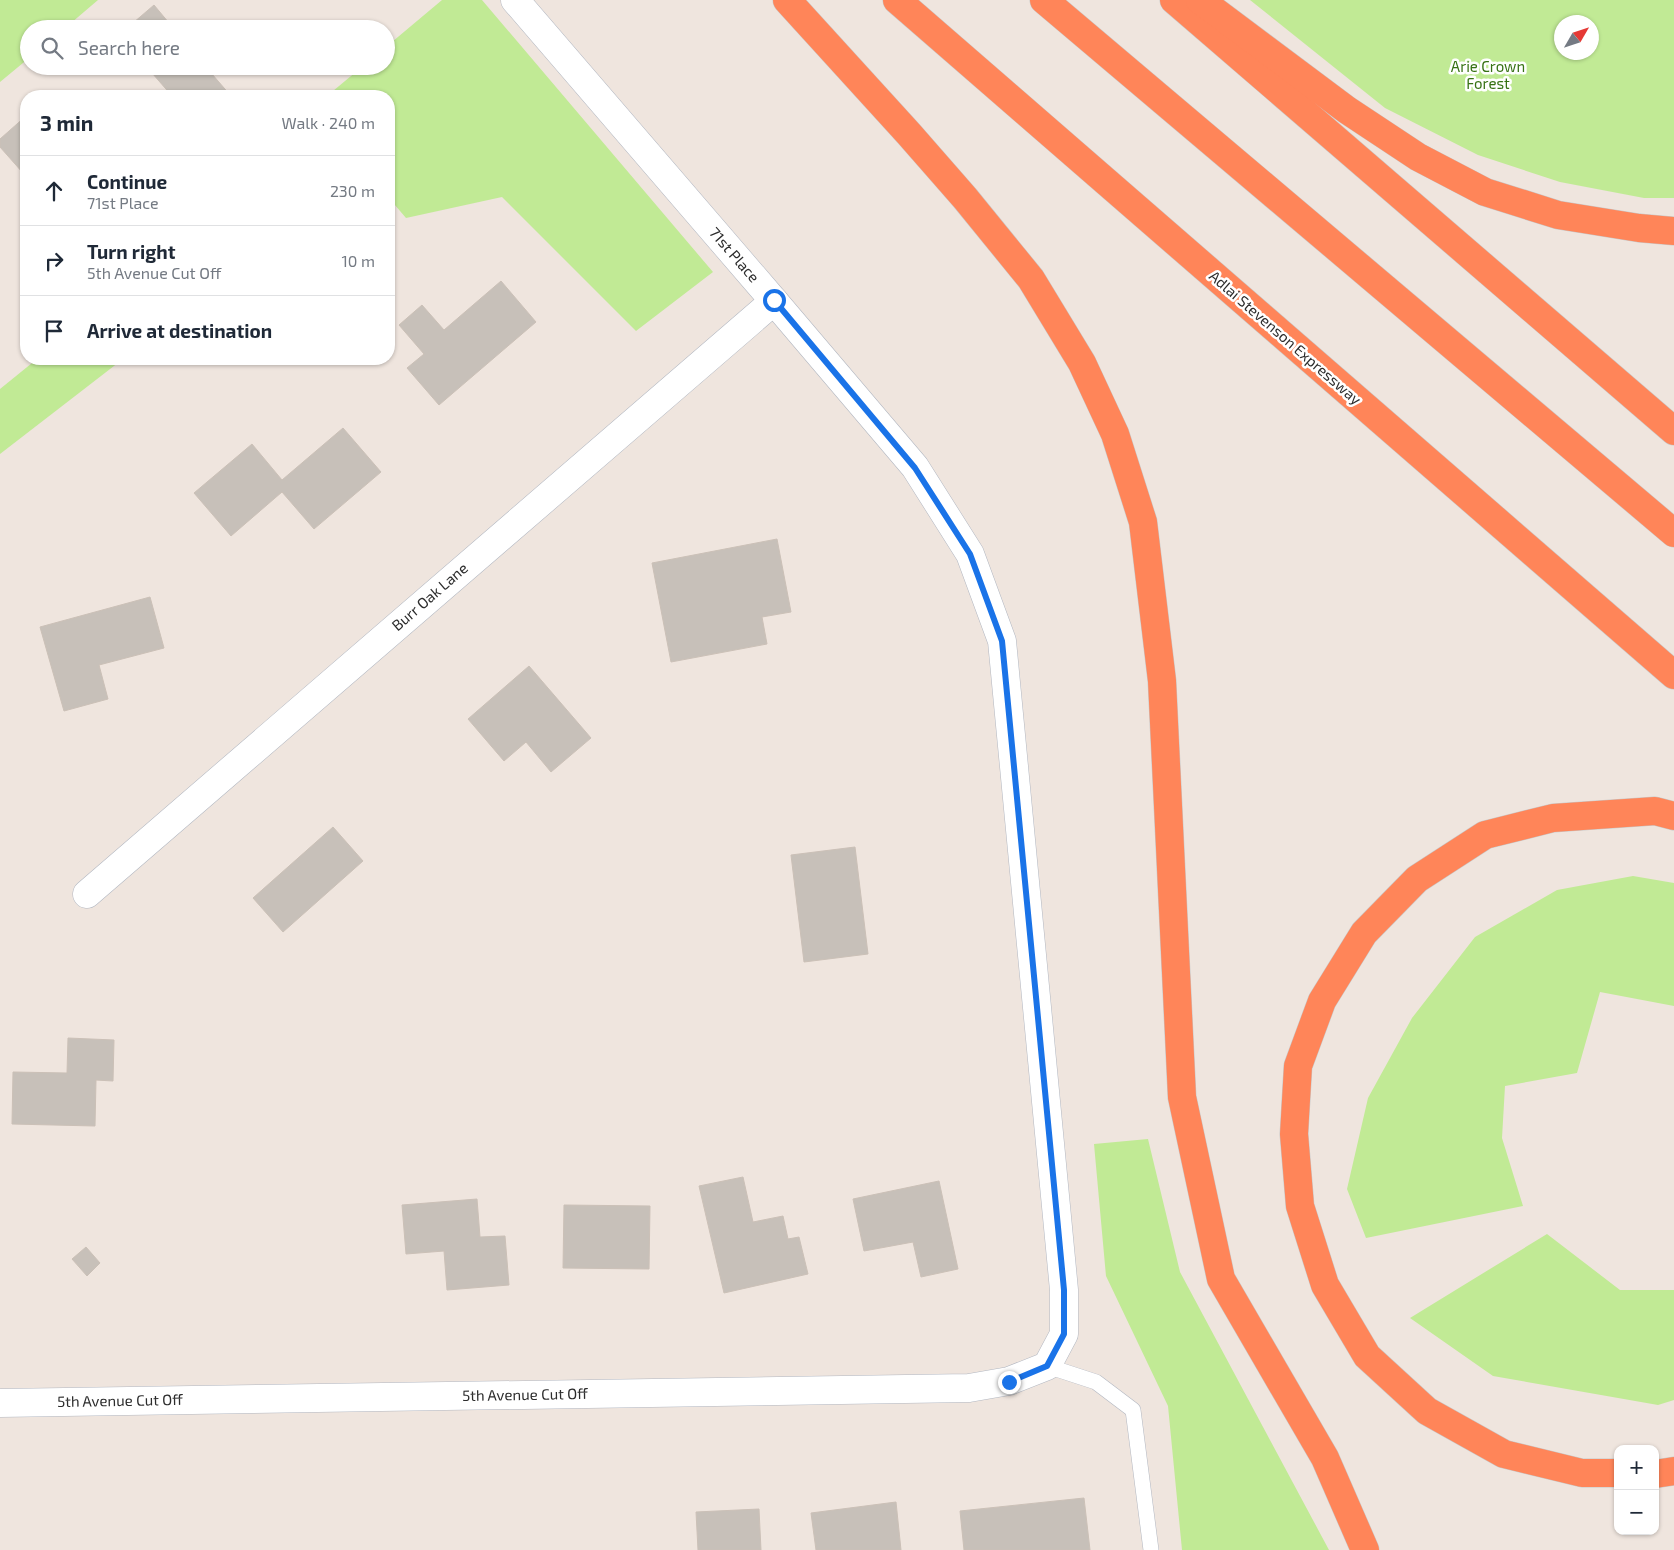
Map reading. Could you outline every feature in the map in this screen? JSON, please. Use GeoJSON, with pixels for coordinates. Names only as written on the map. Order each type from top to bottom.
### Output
{"type":"FeatureCollection","features":[{"type":"Feature","properties":{"kind":"highway"},"geometry":{"type":"LineString","coordinates":[[787,0],[965,198],[1031,279],[1082,363],[1115,434],[1143,522],[1162,681],[1182,1097],[1221,1279],[1325,1458],[1365,1550]]}},
{"type":"Feature","properties":{"kind":"highway","name":"Adlai Stevenson Expressway"},"geometry":{"type":"LineString","coordinates":[[897,0],[1674,675]]}},
{"type":"Feature","properties":{"kind":"highway"},"geometry":{"type":"LineString","coordinates":[[1044,0],[1674,533]]}},
{"type":"Feature","properties":{"kind":"highway"},"geometry":{"type":"LineString","coordinates":[[1174,0],[1674,431]]}},
{"type":"Feature","properties":{"kind":"highway"},"geometry":{"type":"LineString","coordinates":[[1200,0],[1347,110],[1418,156],[1485,192],[1558,215],[1639,228],[1674,231]]}},
{"type":"Feature","properties":{"kind":"highway"},"geometry":{"type":"LineString","coordinates":[[1614,1474],[1582,1473],[1504,1454],[1427,1411],[1368,1356],[1325,1285],[1300,1206],[1294,1134],[1298,1066],[1322,1001],[1364,933],[1417,879],[1486,835],[1495,832],[1553,818],[1656,811],[1674,816]]}},
{"type":"Feature","properties":{"kind":"highway"},"geometry":{"type":"LineString","coordinates":[[1659,1473],[1674,1471]]}},
{"type":"Feature","properties":{"kind":"street","name":"71st Place"},"geometry":{"type":"LineString","coordinates":[[515,0],[774,300],[915,468],[970,554],[1002,641],[1064,1290],[1064,1334],[1047,1366]]}},
{"type":"Feature","properties":{"kind":"street","name":"Burr Oak Lane"},"geometry":{"type":"LineString","coordinates":[[87,894],[774,300]]}},
{"type":"Feature","properties":{"kind":"street","name":"5th Avenue Cut Off"},"geometry":{"type":"LineString","coordinates":[[0,1403],[969,1388],[1009,1382],[1047,1366]]}},
{"type":"Feature","properties":{"kind":"lane"},"geometry":{"type":"LineString","coordinates":[[1047,1366],[1096,1382],[1133,1410],[1152,1550]]}},
{"type":"Feature","properties":{"kind":"green space"},"geometry":{"type":"Polygon","coordinates":[[[0,0],[98,0],[75,20],[20,20],[20,65],[0,82],[0,0]]]}},
{"type":"Feature","properties":{"kind":"green space"},"geometry":{"type":"Polygon","coordinates":[[[442,0],[482,0],[713,272],[636,331],[502,197],[406,218],[395,205],[395,90],[334,90],[352,75],[395,75],[395,39],[442,0]]]}},
{"type":"Feature","properties":{"kind":"green space","name":"Arie Crown Forest"},"geometry":{"type":"Polygon","coordinates":[[[1250,0],[1674,0],[1674,198],[1644,198],[1560,182],[1478,155],[1385,108],[1250,0]]]}},
{"type":"Feature","properties":{"kind":"green space"},"geometry":{"type":"Polygon","coordinates":[[[30,365],[115,365],[0,454],[0,389],[30,365]]]}},
{"type":"Feature","properties":{"kind":"green space"},"geometry":{"type":"Polygon","coordinates":[[[1633,876],[1674,883],[1674,1006],[1600,992],[1577,1073],[1505,1086],[1502,1138],[1523,1206],[1366,1238],[1347,1189],[1368,1098],[1412,1018],[1475,937],[1557,890],[1633,876]]]}},
{"type":"Feature","properties":{"kind":"green space"},"geometry":{"type":"Polygon","coordinates":[[[1148,1139],[1180,1272],[1329,1550],[1182,1550],[1168,1406],[1106,1276],[1094,1144],[1148,1139]]]}},
{"type":"Feature","properties":{"kind":"green space"},"geometry":{"type":"Polygon","coordinates":[[[1547,1234],[1620,1290],[1674,1290],[1674,1400],[1658,1405],[1493,1376],[1410,1318],[1547,1234]]]}},
{"type":"Feature","properties":{"kind":"building"},"geometry":{"type":"Polygon","coordinates":[[[154,5],[166,20],[136,20],[154,5]]]}},
{"type":"Feature","properties":{"kind":"building"},"geometry":{"type":"Polygon","coordinates":[[[154,75],[213,75],[226,90],[167,90],[154,75]]]}},
{"type":"Feature","properties":{"kind":"building"},"geometry":{"type":"Polygon","coordinates":[[[20,121],[20,170],[0,147],[0,139],[20,121]]]}},
{"type":"Feature","properties":{"kind":"building"},"geometry":{"type":"Polygon","coordinates":[[[501,281],[536,322],[439,405],[407,368],[424,354],[399,325],[422,305],[444,330],[501,281]]]}},
{"type":"Feature","properties":{"kind":"building"},"geometry":{"type":"Polygon","coordinates":[[[343,428],[381,472],[314,529],[282,492],[231,536],[194,493],[252,444],[282,480],[343,428]]]}},
{"type":"Feature","properties":{"kind":"building"},"geometry":{"type":"Polygon","coordinates":[[[777,539],[791,612],[762,617],[767,644],[671,662],[652,563],[777,539]]]}},
{"type":"Feature","properties":{"kind":"building"},"geometry":{"type":"Polygon","coordinates":[[[150,597],[164,648],[99,665],[108,699],[64,711],[40,627],[150,597]]]}},
{"type":"Feature","properties":{"kind":"building"},"geometry":{"type":"Polygon","coordinates":[[[529,666],[591,738],[551,772],[526,742],[504,761],[468,719],[529,666]]]}},
{"type":"Feature","properties":{"kind":"building"},"geometry":{"type":"Polygon","coordinates":[[[333,827],[363,861],[283,932],[253,898],[333,827]]]}},
{"type":"Feature","properties":{"kind":"building"},"geometry":{"type":"Polygon","coordinates":[[[855,847],[868,954],[804,962],[791,855],[855,847]]]}},
{"type":"Feature","properties":{"kind":"building"},"geometry":{"type":"Polygon","coordinates":[[[68,1038],[114,1040],[113,1081],[96,1080],[95,1126],[12,1124],[13,1072],[67,1073],[68,1038]]]}},
{"type":"Feature","properties":{"kind":"building"},"geometry":{"type":"Polygon","coordinates":[[[743,1177],[753,1222],[783,1216],[788,1239],[799,1237],[808,1274],[724,1293],[699,1186],[743,1177]]]}},
{"type":"Feature","properties":{"kind":"building"},"geometry":{"type":"Polygon","coordinates":[[[939,1181],[958,1269],[921,1277],[913,1242],[864,1251],[853,1199],[939,1181]]]}},
{"type":"Feature","properties":{"kind":"building"},"geometry":{"type":"Polygon","coordinates":[[[477,1199],[480,1237],[505,1236],[509,1285],[447,1290],[444,1251],[406,1254],[402,1205],[477,1199]]]}},
{"type":"Feature","properties":{"kind":"building"},"geometry":{"type":"Polygon","coordinates":[[[564,1205],[650,1206],[649,1269],[563,1268],[564,1205]]]}},
{"type":"Feature","properties":{"kind":"building"},"geometry":{"type":"Polygon","coordinates":[[[86,1247],[100,1263],[87,1276],[72,1259],[86,1247]]]}},
{"type":"Feature","properties":{"kind":"building"},"geometry":{"type":"Polygon","coordinates":[[[1084,1498],[1090,1550],[964,1550],[960,1511],[1084,1498]]]}},
{"type":"Feature","properties":{"kind":"building"},"geometry":{"type":"Polygon","coordinates":[[[896,1502],[901,1550],[816,1550],[811,1513],[896,1502]]]}},
{"type":"Feature","properties":{"kind":"building"},"geometry":{"type":"Polygon","coordinates":[[[759,1509],[761,1550],[698,1550],[696,1512],[759,1509]]]}},
{"type":"Feature","properties":{"kind":"route"},"geometry":{"type":"LineString","coordinates":[[774,300],[915,468],[970,554],[1002,641],[1064,1290],[1064,1334],[1047,1366],[1009,1382]]}}]}
